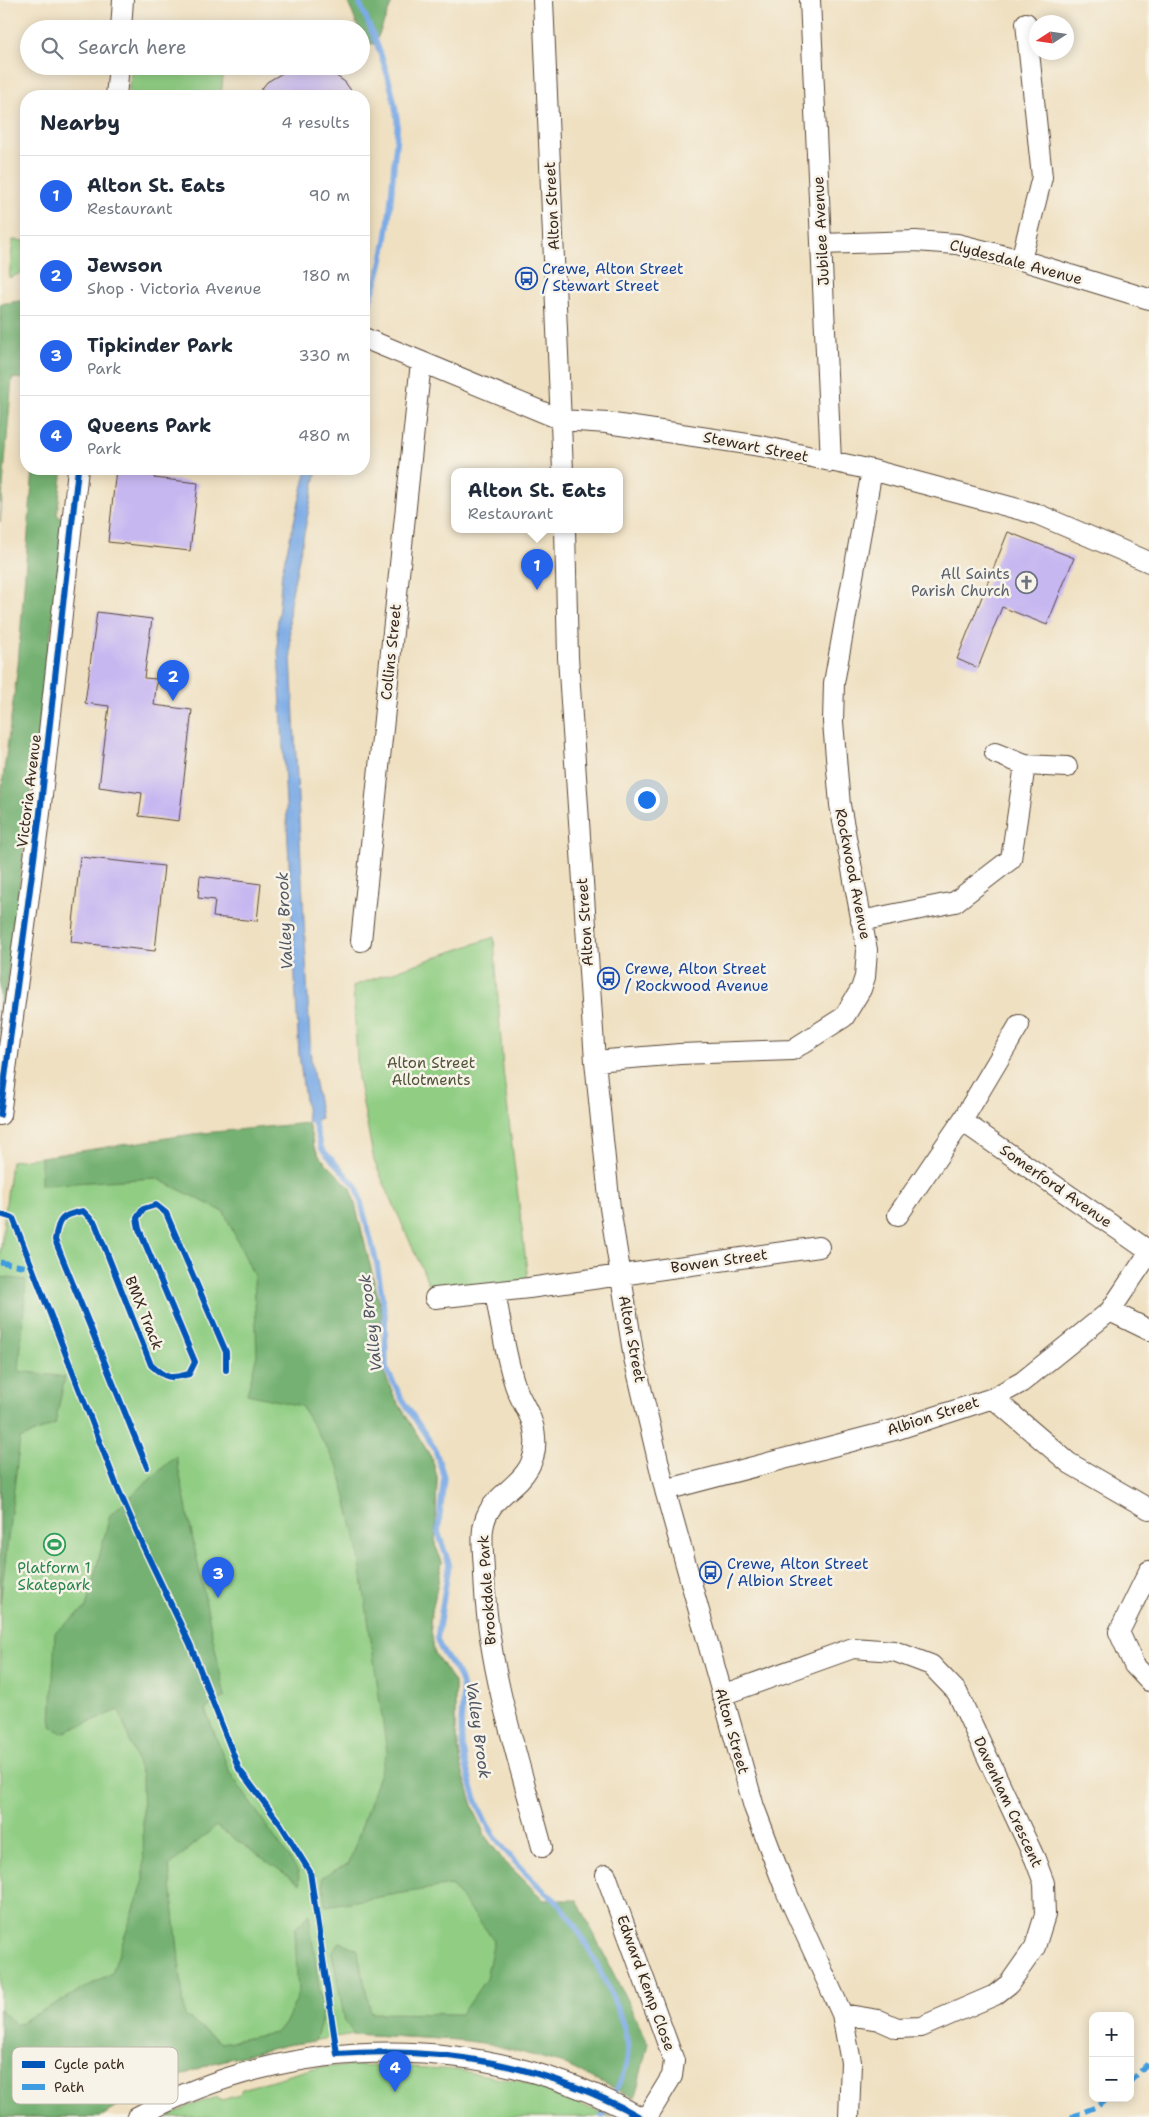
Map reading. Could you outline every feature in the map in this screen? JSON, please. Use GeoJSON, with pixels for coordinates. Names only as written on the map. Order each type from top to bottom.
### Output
{"type":"FeatureCollection","features":[{"type":"Feature","properties":{"kind":"street"},"geometry":{"type":"LineString","coordinates":[[122,20],[123,0]]}},
{"type":"Feature","properties":{"kind":"street","name":"Alton Street"},"geometry":{"type":"LineString","coordinates":[[543,0],[563,468]]}},
{"type":"Feature","properties":{"kind":"street","name":"Jubilee Avenue"},"geometry":{"type":"LineString","coordinates":[[810,0],[831,462]]}},
{"type":"Feature","properties":{"kind":"street"},"geometry":{"type":"LineString","coordinates":[[1021,260],[1042,177],[1026,23]]}},
{"type":"Feature","properties":{"kind":"street"},"geometry":{"type":"LineString","coordinates":[[116,90],[117,75]]}},
{"type":"Feature","properties":{"kind":"street","name":"Clydesdale Avenue"},"geometry":{"type":"LineString","coordinates":[[821,244],[935,241],[957,244],[1021,260],[1149,299]]}},
{"type":"Feature","properties":{"kind":"street","name":"Stewart Street"},"geometry":{"type":"LineString","coordinates":[[370,341],[562,420],[607,423],[761,446],[872,470],[1037,514],[1149,562]]}},
{"type":"Feature","properties":{"kind":"street","name":"Collins Street"},"geometry":{"type":"LineString","coordinates":[[361,941],[420,362]]}},
{"type":"Feature","properties":{"kind":"street","name":"Rockwood Avenue"},"geometry":{"type":"LineString","coordinates":[[595,1061],[680,1054],[792,1050],[844,1017],[862,989],[867,963],[840,805],[834,722],[834,683],[872,470]]}},
{"type":"Feature","properties":{"kind":"street","name":"Victoria Avenue"},"geometry":{"type":"LineString","coordinates":[[0,1115],[40,813],[77,475]]}},
{"type":"Feature","properties":{"kind":"street","name":"Alton Street"},"geometry":{"type":"LineString","coordinates":[[565,533],[568,657],[595,1061],[609,1198],[634,1358],[665,1490],[754,1807],[771,1854],[842,2014],[851,2062],[849,2117]]}},
{"type":"Feature","properties":{"kind":"street"},"geometry":{"type":"LineString","coordinates":[[995,753],[1025,765],[1067,767]]}},
{"type":"Feature","properties":{"kind":"street"},"geometry":{"type":"LineString","coordinates":[[861,920],[955,902],[1011,859],[1025,765]]}},
{"type":"Feature","properties":{"kind":"street"},"geometry":{"type":"LineString","coordinates":[[898,1215],[962,1122],[1019,1025]]}},
{"type":"Feature","properties":{"kind":"street","name":"Somerford Avenue"},"geometry":{"type":"LineString","coordinates":[[962,1122],[1149,1252]]}},
{"type":"Feature","properties":{"kind":"street","name":"Bowen Street"},"geometry":{"type":"LineString","coordinates":[[620,1275],[819,1247]]}},
{"type":"Feature","properties":{"kind":"street","name":"Albion Street"},"geometry":{"type":"LineString","coordinates":[[665,1490],[898,1428],[993,1398],[1022,1382],[1110,1311],[1149,1252]]}},
{"type":"Feature","properties":{"kind":"street"},"geometry":{"type":"LineString","coordinates":[[435,1298],[620,1275]]}},
{"type":"Feature","properties":{"kind":"street","name":"Brookdale Park"},"geometry":{"type":"LineString","coordinates":[[494,1292],[509,1366],[516,1387],[533,1423],[535,1451],[530,1466],[522,1477],[491,1504],[486,1515],[483,1529],[485,1603],[489,1639],[497,1678],[542,1847]]}},
{"type":"Feature","properties":{"kind":"street"},"geometry":{"type":"LineString","coordinates":[[1110,1311],[1149,1330]]}},
{"type":"Feature","properties":{"kind":"street"},"geometry":{"type":"LineString","coordinates":[[993,1398],[1069,1463],[1149,1508]]}},
{"type":"Feature","properties":{"kind":"street"},"geometry":{"type":"LineString","coordinates":[[1149,1571],[1119,1632],[1134,1665],[1149,1682]]}},
{"type":"Feature","properties":{"kind":"street","name":"Davenham Crescent"},"geometry":{"type":"LineString","coordinates":[[722,1695],[853,1648],[894,1651],[932,1666],[957,1692],[1035,1859],[1044,1884],[1045,1915],[1035,1947],[1010,1984],[995,1995],[921,2027],[897,2028],[879,2020],[842,2014]]}},
{"type":"Feature","properties":{"kind":"street","name":"Edward Kemp Close"},"geometry":{"type":"LineString","coordinates":[[606,1874],[674,2062],[672,2076],[647,2117]]}},
{"type":"Feature","properties":{"kind":"street"},"geometry":{"type":"LineString","coordinates":[[178,2097],[257,2069],[285,2062],[358,2052],[420,2053],[496,2062],[559,2080],[632,2112]]}},
{"type":"Feature","properties":{"kind":"street"},"geometry":{"type":"LineString","coordinates":[[137,2117],[164,2104]]}},
{"type":"Feature","properties":{"kind":"green space"},"geometry":{"type":"Polygon","coordinates":[[[347,0],[393,0],[375,44],[370,44],[370,20],[355,20],[347,0]]]}},
{"type":"Feature","properties":{"kind":"green space"},"geometry":{"type":"Polygon","coordinates":[[[131,75],[223,75],[222,90],[129,90],[131,75]]]}},
{"type":"Feature","properties":{"kind":"green space"},"geometry":{"type":"Polygon","coordinates":[[[13,240],[20,241],[20,273],[9,278],[13,240]]]}},
{"type":"Feature","properties":{"kind":"green space"},"geometry":{"type":"Polygon","coordinates":[[[20,301],[20,379],[12,378],[0,522],[0,304],[20,301]]]}},
{"type":"Feature","properties":{"kind":"green space"},"geometry":{"type":"Polygon","coordinates":[[[33,475],[62,475],[57,515],[65,520],[0,1037],[0,801],[18,665],[33,475]]]}},
{"type":"Feature","properties":{"kind":"green space","name":"Alton Street Allotments"},"geometry":{"type":"Polygon","coordinates":[[[494,937],[503,1070],[529,1288],[435,1298],[374,1161],[358,1078],[353,986],[494,937]]]}},
{"type":"Feature","properties":{"kind":"green space"},"geometry":{"type":"Polygon","coordinates":[[[308,1123],[314,1147],[320,1157],[351,1188],[382,1314],[378,1341],[380,1363],[394,1396],[432,1459],[437,1477],[435,1545],[442,1562],[430,1621],[434,1652],[455,1684],[455,1730],[463,1774],[485,1836],[503,1860],[544,1900],[459,2040],[354,2034],[286,2045],[213,2063],[178,2077],[178,2047],[12,2047],[12,2104],[121,2104],[100,2117],[0,2117],[0,1255],[11,1161],[308,1123]]]}},
{"type":"Feature","properties":{"kind":"green space"},"geometry":{"type":"Polygon","coordinates":[[[308,1123],[314,1147],[320,1157],[351,1188],[382,1314],[378,1341],[380,1363],[394,1396],[432,1459],[437,1477],[435,1545],[442,1562],[430,1621],[434,1652],[455,1684],[455,1730],[463,1774],[475,1812],[485,1836],[503,1860],[544,1900],[577,1900],[648,2043],[635,2098],[561,2063],[490,2044],[459,2040],[354,2034],[345,2022],[332,1953],[340,1942],[357,1949],[371,2013],[461,2014],[486,1979],[494,1940],[451,1885],[326,1906],[322,1877],[349,1863],[387,1752],[358,1549],[339,1468],[301,1406],[247,1394],[257,1355],[254,1276],[224,1212],[156,1178],[41,1185],[41,1157],[193,1134],[308,1123]]]}},
{"type":"Feature","properties":{"kind":"green space"},"geometry":{"type":"Polygon","coordinates":[[[0,1277],[26,1280],[19,1371],[65,1377],[55,1424],[20,1439],[0,1604],[0,1277]]]}},
{"type":"Feature","properties":{"kind":"green space"},"geometry":{"type":"Polygon","coordinates":[[[176,1456],[225,1697],[205,1709],[230,1773],[298,1871],[300,1884],[216,1826],[169,1866],[185,2016],[221,2043],[275,2033],[285,2024],[298,1996],[295,1929],[309,1914],[323,2015],[315,2041],[286,2045],[213,2063],[178,2077],[178,2047],[12,2047],[12,2104],[121,2104],[100,2117],[0,2117],[0,2009],[16,2025],[112,1973],[144,1880],[142,1776],[119,1710],[62,1733],[51,1726],[55,1632],[86,1608],[110,1515],[176,1456]]]}},
{"type":"Feature","properties":{"kind":"green space"},"geometry":{"type":"Polygon","coordinates":[[[382,2065],[457,2070],[524,2082],[611,2117],[168,2117],[189,2106],[217,2097],[222,2100],[239,2095],[242,2089],[317,2067],[382,2065]]]}},
{"type":"Feature","properties":{"kind":"water"},"geometry":{"type":"Polygon","coordinates":[[[306,475],[316,475],[289,616],[311,1061],[321,1118],[308,1123],[299,1055],[277,630],[282,571],[306,475]]]}},
{"type":"Feature","properties":{"kind":"building"},"geometry":{"type":"Polygon","coordinates":[[[279,75],[335,75],[345,82],[351,90],[261,90],[267,82],[279,75]]]}},
{"type":"Feature","properties":{"kind":"building"},"geometry":{"type":"Polygon","coordinates":[[[115,475],[154,475],[154,478],[198,483],[190,551],[108,542],[115,475]]]}},
{"type":"Feature","properties":{"kind":"building","name":"All Saints Parish Church"},"geometry":{"type":"Polygon","coordinates":[[[1008,532],[1074,558],[1047,625],[1002,607],[978,668],[957,659],[1008,532]]]}},
{"type":"Feature","properties":{"kind":"building"},"geometry":{"type":"Polygon","coordinates":[[[97,612],[152,619],[144,678],[157,679],[154,705],[192,710],[179,821],[139,816],[142,793],[99,787],[109,706],[85,703],[97,612]]]}},
{"type":"Feature","properties":{"kind":"building"},"geometry":{"type":"Polygon","coordinates":[[[80,857],[164,866],[155,951],[71,942],[80,857]]]}},
{"type":"Feature","properties":{"kind":"building"},"geometry":{"type":"Polygon","coordinates":[[[200,876],[261,884],[257,921],[213,917],[215,900],[198,898],[200,876]]]}},
{"type":"Feature","properties":{"kind":"waterway","name":"Valley Brook"},"geometry":{"type":"LineString","coordinates":[[358,0],[366,20]]}},
{"type":"Feature","properties":{"kind":"waterway","name":"Valley Brook"},"geometry":{"type":"LineString","coordinates":[[370,29],[387,73],[397,119],[391,203],[386,241],[370,300]]}},
{"type":"Feature","properties":{"kind":"waterway","name":"Valley Brook"},"geometry":{"type":"LineString","coordinates":[[312,1115],[321,1148],[357,1187],[377,1264],[385,1315],[386,1368],[403,1401],[435,1449],[444,1477],[438,1532],[449,1564],[437,1639],[462,1685],[462,1739],[466,1764],[476,1800],[486,1822],[505,1850],[569,1916],[602,1974],[626,2035],[628,2050],[625,2068],[619,2085],[602,2117]]}},
{"type":"Feature","properties":{"kind":"marked path"},"geometry":{"type":"LineString","coordinates":[[0,1262],[33,1268]]}},
{"type":"Feature","properties":{"kind":"marked path"},"geometry":{"type":"LineString","coordinates":[[1134,2078],[1149,2062]]}},
{"type":"Feature","properties":{"kind":"marked path"},"geometry":{"type":"LineString","coordinates":[[1071,2117],[1103,2102]]}},
{"type":"Feature","properties":{"kind":"cycle path"},"geometry":{"type":"LineString","coordinates":[[0,1115],[40,813],[77,475]]}},
{"type":"Feature","properties":{"kind":"cycle path","name":"BMX Track"},"geometry":{"type":"LineString","coordinates":[[147,1467],[55,1240],[62,1219],[70,1214],[83,1211],[95,1223],[151,1365],[168,1377],[177,1377],[189,1374],[195,1362],[139,1229],[137,1218],[143,1209],[156,1205],[166,1213],[226,1352],[226,1370]]}},
{"type":"Feature","properties":{"kind":"cycle path"},"geometry":{"type":"LineString","coordinates":[[0,1214],[13,1218],[116,1484],[143,1546],[190,1644],[239,1769],[281,1825],[310,1872],[337,2054],[376,2052],[416,2053],[493,2063],[531,2072],[568,2084],[605,2099],[640,2117]]}},
{"type":"Feature","properties":{"kind":"place","name":"Crewe, Alton Street / Stewart Street"},"geometry":{"type":"Point","coordinates":[526,278]}},
{"type":"Feature","properties":{"kind":"place","name":"All Saints Parish Church"},"geometry":{"type":"Point","coordinates":[1026,583]}},
{"type":"Feature","properties":{"kind":"place","name":"Alton St. Eats"},"geometry":{"type":"Point","coordinates":[537,590]}},
{"type":"Feature","properties":{"kind":"place","name":"Jewson"},"geometry":{"type":"Point","coordinates":[173,701]}},
{"type":"Feature","properties":{"kind":"place","name":"Crewe, Alton Street / Rockwood Avenue"},"geometry":{"type":"Point","coordinates":[609,978]}},
{"type":"Feature","properties":{"kind":"place","name":"Platform 1 Skatepark"},"geometry":{"type":"Point","coordinates":[54,1545]}},
{"type":"Feature","properties":{"kind":"place","name":"Crewe, Alton Street / Albion Street"},"geometry":{"type":"Point","coordinates":[711,1573]}},
{"type":"Feature","properties":{"kind":"place","name":"Tipkinder Park"},"geometry":{"type":"Point","coordinates":[218,1598]}},
{"type":"Feature","properties":{"kind":"place","name":"Queens Park"},"geometry":{"type":"Point","coordinates":[395,2092]}}]}
